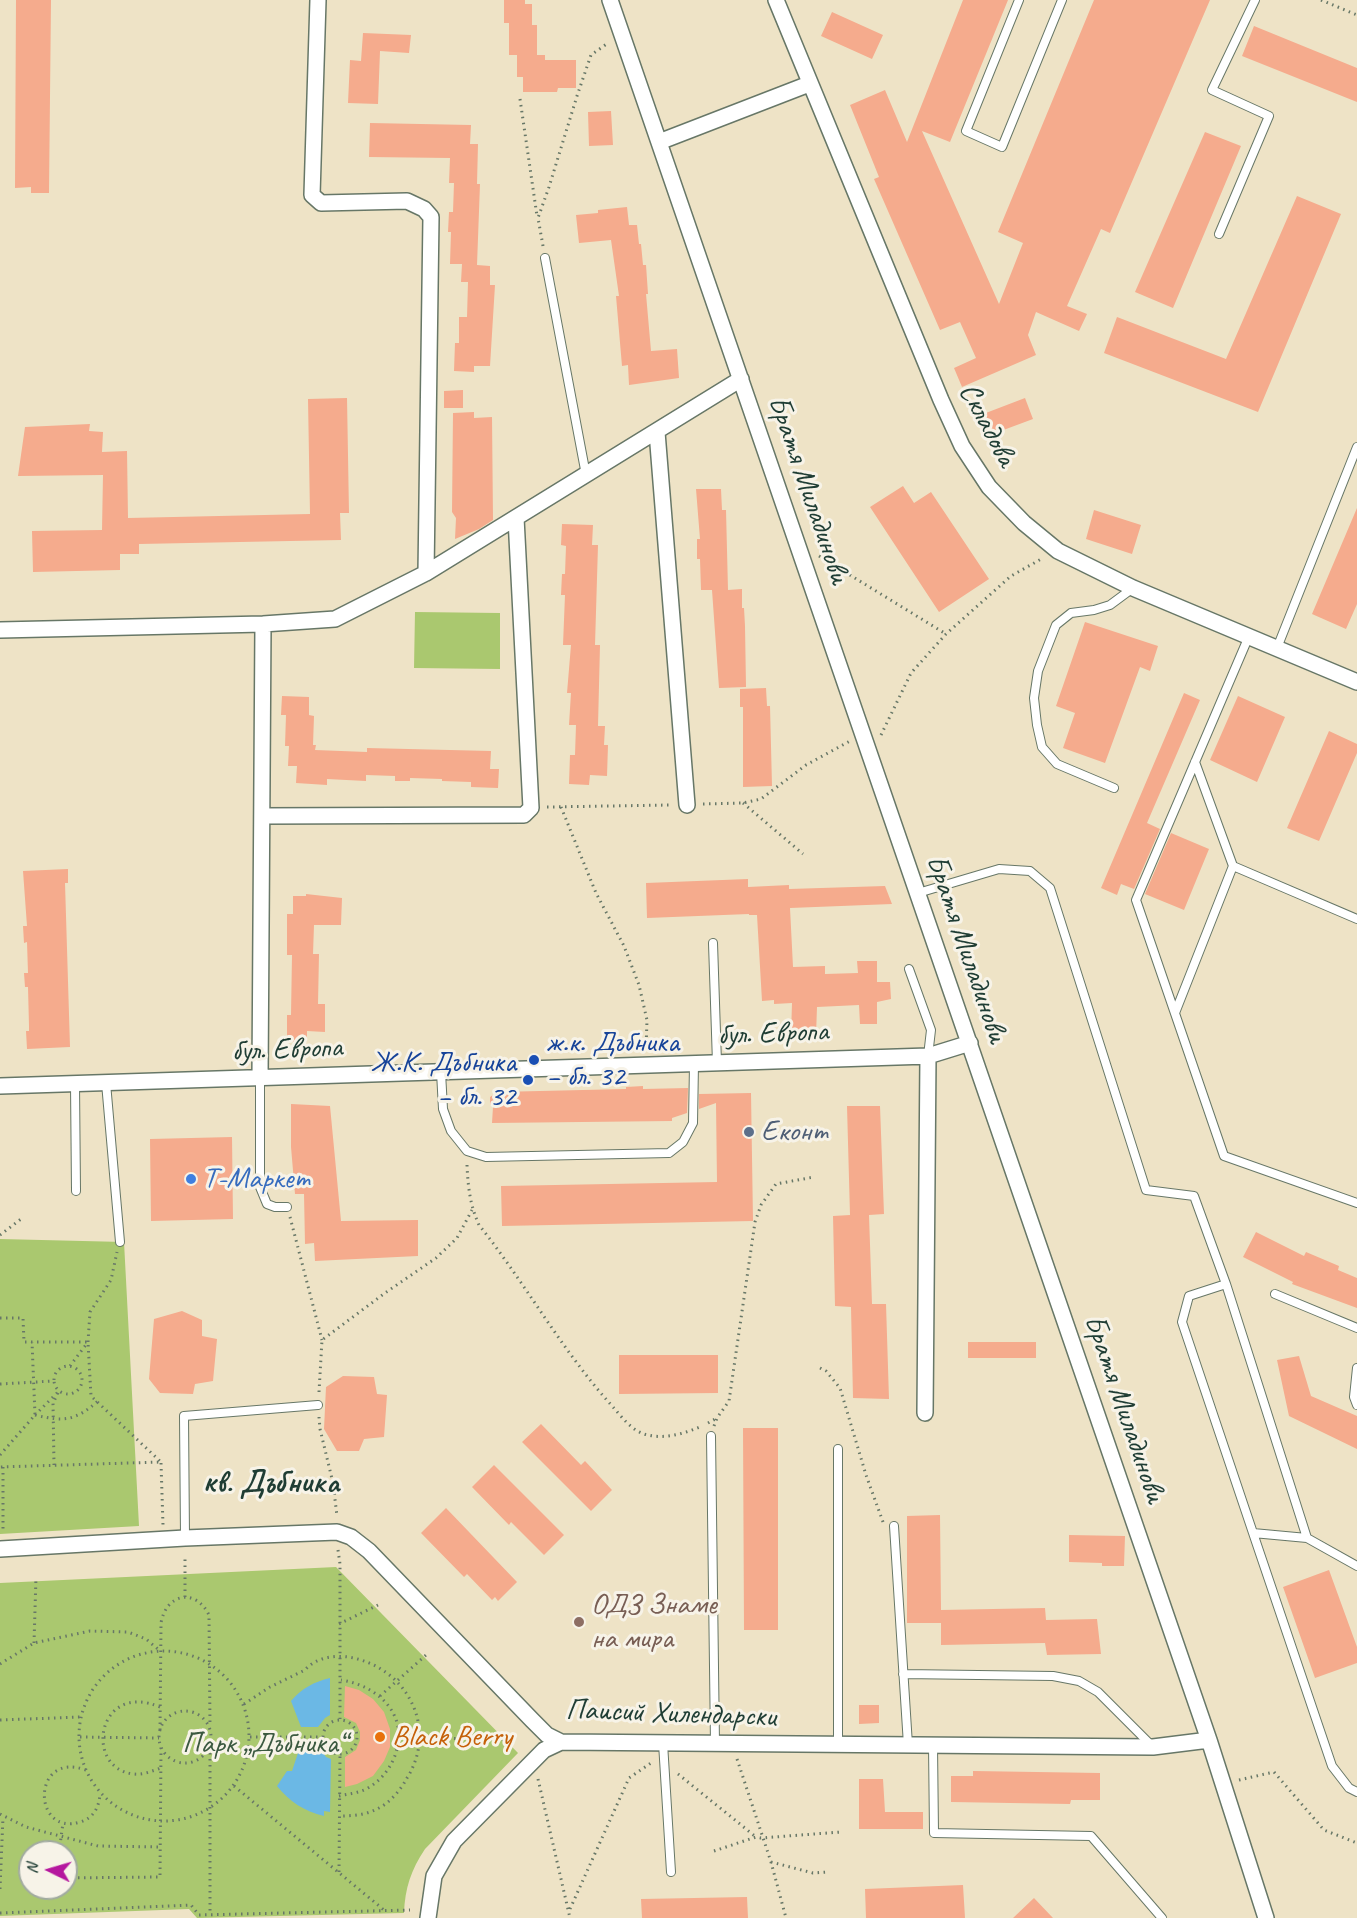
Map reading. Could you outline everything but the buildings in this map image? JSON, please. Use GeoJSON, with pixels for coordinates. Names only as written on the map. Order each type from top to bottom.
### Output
{"type":"FeatureCollection","features":[{"type":"Feature","properties":{"kind":"street"},"geometry":{"type":"LineString","coordinates":[[318,0],[312,195],[321,203],[407,201],[424,209],[431,218],[426,573]]}},
{"type":"Feature","properties":{"kind":"street","name":"Братя Миладинови"},"geometry":{"type":"LineString","coordinates":[[610,0],[1209,1740],[1266,1918]]}},
{"type":"Feature","properties":{"kind":"street","name":"Складова"},"geometry":{"type":"LineString","coordinates":[[776,0],[809,84],[962,446],[989,487],[1024,523],[1058,551],[1133,588],[1357,682]]}},
{"type":"Feature","properties":{"kind":"street"},"geometry":{"type":"LineString","coordinates":[[659,142],[809,84]]}},
{"type":"Feature","properties":{"kind":"street"},"geometry":{"type":"LineString","coordinates":[[0,630],[263,624],[334,619],[426,573],[741,379]]}},
{"type":"Feature","properties":{"kind":"street"},"geometry":{"type":"LineString","coordinates":[[657,432],[687,804]]}},
{"type":"Feature","properties":{"kind":"street"},"geometry":{"type":"LineString","coordinates":[[262,816],[524,815],[531,808],[516,518]]}},
{"type":"Feature","properties":{"kind":"street"},"geometry":{"type":"LineString","coordinates":[[260,1078],[263,624]]}},
{"type":"Feature","properties":{"kind":"street","name":"бул. Европа"},"geometry":{"type":"LineString","coordinates":[[0,1086],[928,1056],[970,1043]]}},
{"type":"Feature","properties":{"kind":"street"},"geometry":{"type":"LineString","coordinates":[[925,1413],[928,1056]]}},
{"type":"Feature","properties":{"kind":"street","name":"Паисий Хилендарски"},"geometry":{"type":"LineString","coordinates":[[0,1549],[337,1532],[351,1537],[369,1551],[547,1735],[561,1742],[1153,1747],[1209,1740]]}},
{"type":"Feature","properties":{"kind":"street"},"geometry":{"type":"LineString","coordinates":[[428,1918],[434,1876],[454,1841],[544,1750],[561,1742]]}},
{"type":"Feature","properties":{"kind":"lane"},"geometry":{"type":"LineString","coordinates":[[1019,0],[966,131],[1002,147],[1062,0]]}},
{"type":"Feature","properties":{"kind":"lane"},"geometry":{"type":"LineString","coordinates":[[1220,234],[1269,116],[1212,90],[1255,0]]}},
{"type":"Feature","properties":{"kind":"lane"},"geometry":{"type":"LineString","coordinates":[[545,258],[586,475]]}},
{"type":"Feature","properties":{"kind":"lane"},"geometry":{"type":"LineString","coordinates":[[1277,648],[1357,447]]}},
{"type":"Feature","properties":{"kind":"lane"},"geometry":{"type":"LineString","coordinates":[[1114,789],[1057,764],[1042,747],[1036,725],[1034,698],[1038,671],[1056,625],[1071,613],[1110,605],[1133,588]]}},
{"type":"Feature","properties":{"kind":"lane"},"geometry":{"type":"LineString","coordinates":[[1249,636],[1136,900],[1224,1156],[1357,1203]]}},
{"type":"Feature","properties":{"kind":"lane"},"geometry":{"type":"LineString","coordinates":[[1175,1013],[1233,866],[1195,762]]}},
{"type":"Feature","properties":{"kind":"lane"},"geometry":{"type":"LineString","coordinates":[[1233,866],[1357,919]]}},
{"type":"Feature","properties":{"kind":"lane"},"geometry":{"type":"LineString","coordinates":[[918,893],[999,869],[1030,871],[1050,888],[1146,1190],[1194,1196],[1226,1284],[1307,1538]]}},
{"type":"Feature","properties":{"kind":"lane"},"geometry":{"type":"LineString","coordinates":[[713,943],[717,1063]]}},
{"type":"Feature","properties":{"kind":"lane"},"geometry":{"type":"LineString","coordinates":[[909,969],[931,1030],[928,1056]]}},
{"type":"Feature","properties":{"kind":"lane"},"geometry":{"type":"LineString","coordinates":[[441,1072],[442,1109],[451,1131],[467,1151],[486,1156],[669,1153],[683,1142],[693,1123],[694,1064]]}},
{"type":"Feature","properties":{"kind":"lane"},"geometry":{"type":"LineString","coordinates":[[260,1078],[260,1187],[267,1204],[287,1207]]}},
{"type":"Feature","properties":{"kind":"lane"},"geometry":{"type":"LineString","coordinates":[[106,1083],[120,1242]]}},
{"type":"Feature","properties":{"kind":"lane"},"geometry":{"type":"LineString","coordinates":[[75,1084],[76,1191]]}},
{"type":"Feature","properties":{"kind":"lane"},"geometry":{"type":"LineString","coordinates":[[1226,1284],[1189,1296],[1182,1322],[1332,1766],[1349,1788],[1357,1792]]}},
{"type":"Feature","properties":{"kind":"lane"},"geometry":{"type":"LineString","coordinates":[[1275,1294],[1357,1328]]}},
{"type":"Feature","properties":{"kind":"lane"},"geometry":{"type":"LineString","coordinates":[[1357,1368],[1354,1397],[1357,1405]]}},
{"type":"Feature","properties":{"kind":"lane"},"geometry":{"type":"LineString","coordinates":[[185,1538],[184,1416],[318,1406]]}},
{"type":"Feature","properties":{"kind":"lane"},"geometry":{"type":"LineString","coordinates":[[711,1436],[715,1744]]}},
{"type":"Feature","properties":{"kind":"lane"},"geometry":{"type":"LineString","coordinates":[[838,1449],[838,1744]]}},
{"type":"Feature","properties":{"kind":"lane"},"geometry":{"type":"LineString","coordinates":[[894,1526],[908,1745]]}},
{"type":"Feature","properties":{"kind":"lane"},"geometry":{"type":"LineString","coordinates":[[1253,1533],[1307,1538],[1357,1566]]}},
{"type":"Feature","properties":{"kind":"lane"},"geometry":{"type":"LineString","coordinates":[[903,1674],[1053,1676],[1079,1681],[1098,1692],[1153,1747]]}},
{"type":"Feature","properties":{"kind":"lane"},"geometry":{"type":"LineString","coordinates":[[663,1743],[671,1872]]}},
{"type":"Feature","properties":{"kind":"lane"},"geometry":{"type":"LineString","coordinates":[[933,1745],[934,1833],[1090,1836],[1162,1918]]}},
{"type":"Feature","properties":{"kind":"path"},"geometry":{"type":"LineString","coordinates":[[1321,0],[1357,15]]}},
{"type":"Feature","properties":{"kind":"path"},"geometry":{"type":"LineString","coordinates":[[538,218],[591,55],[622,34]]}},
{"type":"Feature","properties":{"kind":"path"},"geometry":{"type":"LineString","coordinates":[[520,99],[545,258]]}},
{"type":"Feature","properties":{"kind":"path"},"geometry":{"type":"LineString","coordinates":[[797,543],[946,634]]}},
{"type":"Feature","properties":{"kind":"path"},"geometry":{"type":"LineString","coordinates":[[869,751],[880,737],[911,673],[946,634],[1011,576],[1058,551]]}},
{"type":"Feature","properties":{"kind":"path"},"geometry":{"type":"LineString","coordinates":[[743,803],[803,854]]}},
{"type":"Feature","properties":{"kind":"path"},"geometry":{"type":"LineString","coordinates":[[561,807],[596,893],[624,946],[639,985],[647,1020],[645,1065]]}},
{"type":"Feature","properties":{"kind":"path"},"geometry":{"type":"LineString","coordinates":[[467,1151],[468,1187],[472,1210],[479,1225],[586,1378],[629,1425],[643,1434],[668,1436],[684,1434],[717,1418]]}},
{"type":"Feature","properties":{"kind":"path"},"geometry":{"type":"LineString","coordinates":[[711,1436],[717,1418],[729,1401],[750,1250],[761,1205],[777,1184],[814,1178]]}},
{"type":"Feature","properties":{"kind":"path"},"geometry":{"type":"LineString","coordinates":[[287,1207],[321,1340],[318,1406],[320,1429],[330,1463],[338,1521]]}},
{"type":"Feature","properties":{"kind":"path"},"geometry":{"type":"LineString","coordinates":[[321,1340],[436,1258],[457,1238],[472,1210]]}},
{"type":"Feature","properties":{"kind":"path"},"geometry":{"type":"LineString","coordinates":[[0,1235],[21,1219]]}},
{"type":"Feature","properties":{"kind":"path"},"geometry":{"type":"LineString","coordinates":[[120,1242],[111,1280],[90,1312],[88,1342],[91,1396],[161,1462],[163,1526]]}},
{"type":"Feature","properties":{"kind":"path"},"geometry":{"type":"LineString","coordinates":[[0,1318],[23,1318],[24,1342],[88,1342]]}},
{"type":"Feature","properties":{"kind":"path"},"geometry":{"type":"LineString","coordinates":[[32,1342],[35,1415]]}},
{"type":"Feature","properties":{"kind":"path"},"geometry":{"type":"LineString","coordinates":[[70,1366],[88,1342]]}},
{"type":"Feature","properties":{"kind":"path"},"geometry":{"type":"LineString","coordinates":[[70,1366],[82,1374],[81,1383],[74,1392],[59,1391],[53,1381],[62,1368],[70,1366]]}},
{"type":"Feature","properties":{"kind":"path"},"geometry":{"type":"LineString","coordinates":[[820,1368],[826,1371],[840,1388],[878,1508],[888,1534],[895,1536]]}},
{"type":"Feature","properties":{"kind":"path"},"geometry":{"type":"LineString","coordinates":[[0,1384],[53,1381]]}},
{"type":"Feature","properties":{"kind":"path"},"geometry":{"type":"LineString","coordinates":[[0,1455],[59,1391]]}},
{"type":"Feature","properties":{"kind":"path"},"geometry":{"type":"LineString","coordinates":[[54,1466],[53,1403],[59,1391]]}},
{"type":"Feature","properties":{"kind":"path"},"geometry":{"type":"LineString","coordinates":[[35,1415],[54,1419],[72,1419],[83,1414],[98,1401]]}},
{"type":"Feature","properties":{"kind":"path"},"geometry":{"type":"LineString","coordinates":[[0,1531],[3,1531],[1,1467],[161,1462]]}},
{"type":"Feature","properties":{"kind":"path"},"geometry":{"type":"LineString","coordinates":[[337,1546],[340,1564],[340,1719]]}},
{"type":"Feature","properties":{"kind":"path"},"geometry":{"type":"LineString","coordinates":[[185,1555],[185,1597]]}},
{"type":"Feature","properties":{"kind":"path"},"geometry":{"type":"LineString","coordinates":[[34,1643],[36,1577]]}},
{"type":"Feature","properties":{"kind":"path"},"geometry":{"type":"LineString","coordinates":[[78,1878],[160,1877],[161,1748],[159,1738],[163,1612],[172,1601],[185,1597],[196,1599],[204,1605],[209,1615],[210,1915]]}},
{"type":"Feature","properties":{"kind":"path"},"geometry":{"type":"LineString","coordinates":[[339,1624],[378,1605]]}},
{"type":"Feature","properties":{"kind":"path"},"geometry":{"type":"LineString","coordinates":[[0,1664],[34,1643],[90,1631],[128,1632],[146,1639],[160,1651]]}},
{"type":"Feature","properties":{"kind":"path"},"geometry":{"type":"LineString","coordinates":[[160,1651],[183,1652],[209,1662],[236,1689],[249,1720],[248,1755],[243,1771],[234,1786],[210,1809],[186,1819],[161,1822],[132,1815],[119,1809],[100,1793],[86,1770],[80,1750],[81,1717],[95,1686],[106,1673],[135,1655],[160,1651]]}},
{"type":"Feature","properties":{"kind":"path"},"geometry":{"type":"LineString","coordinates":[[380,1696],[427,1654]]}},
{"type":"Feature","properties":{"kind":"path"},"geometry":{"type":"LineString","coordinates":[[244,1704],[270,1687],[305,1670],[309,1665],[339,1656],[359,1659],[375,1666],[396,1681],[408,1696],[420,1726],[415,1766],[399,1793],[377,1810],[354,1816],[339,1816]]}},
{"type":"Feature","properties":{"kind":"path"},"geometry":{"type":"LineString","coordinates":[[339,1796],[367,1789],[381,1779],[390,1767],[398,1749],[400,1737],[396,1720],[389,1706],[380,1696],[368,1687],[341,1680]]}},
{"type":"Feature","properties":{"kind":"path"},"geometry":{"type":"LineString","coordinates":[[160,1707],[142,1701],[119,1706],[104,1725],[102,1738],[111,1762],[123,1771],[133,1774],[146,1773],[161,1768]]}},
{"type":"Feature","properties":{"kind":"path"},"geometry":{"type":"LineString","coordinates":[[160,1730],[164,1721],[179,1711],[198,1714],[210,1726]]}},
{"type":"Feature","properties":{"kind":"path"},"geometry":{"type":"LineString","coordinates":[[0,1720],[81,1717]]}},
{"type":"Feature","properties":{"kind":"path"},"geometry":{"type":"LineString","coordinates":[[340,1719],[349,1721],[358,1737],[355,1746],[349,1752],[340,1755],[331,1753],[324,1746],[322,1737],[325,1728],[331,1722],[340,1719]]}},
{"type":"Feature","properties":{"kind":"path"},"geometry":{"type":"LineString","coordinates":[[79,1737],[159,1738]]}},
{"type":"Feature","properties":{"kind":"path"},"geometry":{"type":"LineString","coordinates":[[250,1737],[322,1737]]}},
{"type":"Feature","properties":{"kind":"path"},"geometry":{"type":"LineString","coordinates":[[400,1737],[511,1740]]}},
{"type":"Feature","properties":{"kind":"path"},"geometry":{"type":"LineString","coordinates":[[732,1744],[761,1838],[771,1862],[786,1918]]}},
{"type":"Feature","properties":{"kind":"path"},"geometry":{"type":"LineString","coordinates":[[161,1748],[167,1756],[186,1763],[196,1761],[210,1747]]}},
{"type":"Feature","properties":{"kind":"path"},"geometry":{"type":"LineString","coordinates":[[339,1872],[340,1755]]}},
{"type":"Feature","properties":{"kind":"path"},"geometry":{"type":"LineString","coordinates":[[570,1909],[629,1778],[651,1763],[664,1763],[756,1837],[841,1832]]}},
{"type":"Feature","properties":{"kind":"path"},"geometry":{"type":"LineString","coordinates":[[86,1770],[68,1767],[58,1770],[49,1778],[44,1787],[43,1798],[46,1809],[53,1818],[63,1823],[74,1824],[85,1821],[94,1814],[100,1793]]}},
{"type":"Feature","properties":{"kind":"path"},"geometry":{"type":"LineString","coordinates":[[1222,1784],[1274,1772],[1324,1830],[1357,1843]]}},
{"type":"Feature","properties":{"kind":"path"},"geometry":{"type":"LineString","coordinates":[[537,1774],[570,1909],[570,1918]]}},
{"type":"Feature","properties":{"kind":"path"},"geometry":{"type":"LineString","coordinates":[[234,1786],[385,1911]]}},
{"type":"Feature","properties":{"kind":"path"},"geometry":{"type":"LineString","coordinates":[[0,1888],[2,1816],[26,1827],[98,1846],[161,1847]]}},
{"type":"Feature","properties":{"kind":"path"},"geometry":{"type":"LineString","coordinates":[[60,1840],[63,1823]]}},
{"type":"Feature","properties":{"kind":"path"},"geometry":{"type":"LineString","coordinates":[[714,1851],[756,1837]]}},
{"type":"Feature","properties":{"kind":"path"},"geometry":{"type":"LineString","coordinates":[[771,1862],[813,1873],[827,1872]]}},
{"type":"Feature","properties":{"kind":"path"},"geometry":{"type":"LineString","coordinates":[[0,1913],[191,1905],[200,1915],[410,1910]]}},
{"type":"Feature","properties":{"kind":"green space"},"geometry":{"type":"Polygon","coordinates":[[[415,612],[500,613],[500,669],[414,668],[415,612]]]}},
{"type":"Feature","properties":{"kind":"green space"},"geometry":{"type":"Polygon","coordinates":[[[0,1239],[124,1242],[139,1526],[0,1534],[0,1239]]]}},
{"type":"Feature","properties":{"kind":"green space","name":"Парк „Дъбника“"},"geometry":{"type":"Polygon","coordinates":[[[336,1567],[518,1753],[425,1849],[410,1880],[404,1913],[197,1918],[189,1909],[0,1916],[0,1583],[336,1567]]]}},
{"type":"Feature","properties":{"kind":"water"},"geometry":{"type":"Polygon","coordinates":[[[330,1678],[330,1715],[318,1727],[301,1727],[291,1701],[309,1686],[330,1678]]]}},
{"type":"Feature","properties":{"kind":"water"},"geometry":{"type":"Polygon","coordinates":[[[300,1747],[319,1747],[326,1757],[331,1759],[330,1812],[324,1811],[324,1816],[298,1805],[277,1786],[287,1771],[292,1771],[300,1747]]]}},
{"type":"Feature","properties":{"kind":"place","name":"ж.к. Дъбника – бл. 32"},"geometry":{"type":"Point","coordinates":[534,1060]}},
{"type":"Feature","properties":{"kind":"place","name":"Ж.К. Дъбника – бл. 32"},"geometry":{"type":"Point","coordinates":[528,1080]}},
{"type":"Feature","properties":{"kind":"place","name":"Еконт"},"geometry":{"type":"Point","coordinates":[749,1132]}},
{"type":"Feature","properties":{"kind":"place","name":"Т-Маркет"},"geometry":{"type":"Point","coordinates":[191,1179]}},
{"type":"Feature","properties":{"kind":"place","name":"ОДЗ Знаме на мира"},"geometry":{"type":"Point","coordinates":[579,1622]}},
{"type":"Feature","properties":{"kind":"place","name":"Black Berry"},"geometry":{"type":"Point","coordinates":[380,1737]}},
{"type":"Feature","properties":{"kind":"district","name":"кв. Дъбника"},"geometry":{"type":"Point","coordinates":[271,1484]}}]}
